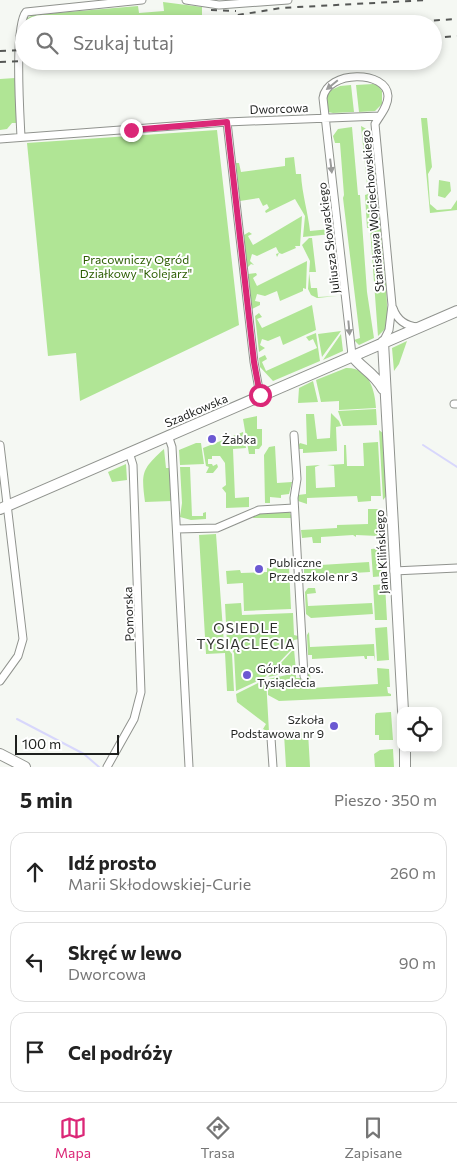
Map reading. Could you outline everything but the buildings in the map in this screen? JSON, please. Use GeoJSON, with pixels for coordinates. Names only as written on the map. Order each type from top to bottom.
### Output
{"type":"FeatureCollection","features":[{"type":"Feature","properties":{"kind":"street"},"geometry":{"type":"LineString","coordinates":[[23,15],[30,10],[83,3],[142,0]]}},
{"type":"Feature","properties":{"kind":"street"},"geometry":{"type":"LineString","coordinates":[[186,0],[219,4],[288,0]]}},
{"type":"Feature","properties":{"kind":"street"},"geometry":{"type":"LineString","coordinates":[[19,70],[21,137]]}},
{"type":"Feature","properties":{"kind":"street","name":"Stanisława Wojciechowskiego"},"geometry":{"type":"LineString","coordinates":[[325,118],[323,98],[329,85],[341,79],[367,78],[378,81],[387,91],[387,103],[376,127],[392,304],[389,330],[382,342]]}},
{"type":"Feature","properties":{"kind":"street","name":"Dworcowa"},"geometry":{"type":"LineString","coordinates":[[0,139],[227,122],[380,116]]}},
{"type":"Feature","properties":{"kind":"street","name":"Juliusza Słowackiego"},"geometry":{"type":"LineString","coordinates":[[325,118],[352,356]]}},
{"type":"Feature","properties":{"kind":"street"},"geometry":{"type":"LineString","coordinates":[[227,122],[254,362],[260,395]]}},
{"type":"Feature","properties":{"kind":"street","name":"Stanisława Wojciechowskiego"},"geometry":{"type":"LineString","coordinates":[[392,304],[399,320],[418,327]]}},
{"type":"Feature","properties":{"kind":"street","name":"Szadkowska"},"geometry":{"type":"LineString","coordinates":[[3,507],[457,311]]}},
{"type":"Feature","properties":{"kind":"street","name":"Jana Kilińskiego"},"geometry":{"type":"LineString","coordinates":[[382,342],[403,707]]}},
{"type":"Feature","properties":{"kind":"street"},"geometry":{"type":"LineString","coordinates":[[352,356],[377,378],[385,392]]}},
{"type":"Feature","properties":{"kind":"street"},"geometry":{"type":"LineString","coordinates":[[168,435],[172,447],[189,767]]}},
{"type":"Feature","properties":{"kind":"street"},"geometry":{"type":"LineString","coordinates":[[294,435],[297,479],[294,508],[304,676]]}},
{"type":"Feature","properties":{"kind":"street"},"geometry":{"type":"LineString","coordinates":[[0,446],[3,507],[23,639],[18,656],[0,681]]}},
{"type":"Feature","properties":{"kind":"street","name":"Pomorska"},"geometry":{"type":"LineString","coordinates":[[108,765],[134,719],[141,692],[133,465],[129,452]]}},
{"type":"Feature","properties":{"kind":"street"},"geometry":{"type":"LineString","coordinates":[[177,529],[217,528],[260,510],[294,508]]}},
{"type":"Feature","properties":{"kind":"street"},"geometry":{"type":"LineString","coordinates":[[394,571],[457,568]]}},
{"type":"Feature","properties":{"kind":"street"},"geometry":{"type":"LineString","coordinates":[[270,738],[272,767]]}},
{"type":"Feature","properties":{"kind":"street"},"geometry":{"type":"LineString","coordinates":[[404,752],[405,767]]}},
{"type":"Feature","properties":{"kind":"street"},"geometry":{"type":"LineString","coordinates":[[0,754],[24,767]]}},
{"type":"Feature","properties":{"kind":"green space"},"geometry":{"type":"Polygon","coordinates":[[[163,2],[202,7],[202,15],[33,15],[138,6],[139,13],[164,11],[163,2]]]}},
{"type":"Feature","properties":{"kind":"green space"},"geometry":{"type":"Polygon","coordinates":[[[15,78],[17,123],[12,123],[7,129],[0,130],[0,79],[15,78]]]}},
{"type":"Feature","properties":{"kind":"green space"},"geometry":{"type":"Polygon","coordinates":[[[351,85],[354,112],[328,112],[326,98],[329,91],[340,86],[351,85]]]}},
{"type":"Feature","properties":{"kind":"green space"},"geometry":{"type":"Polygon","coordinates":[[[356,85],[377,85],[382,91],[382,104],[375,111],[359,112],[356,85]]]}},
{"type":"Feature","properties":{"kind":"green space"},"geometry":{"type":"Polygon","coordinates":[[[421,118],[427,118],[432,167],[428,174],[430,204],[437,210],[451,209],[457,200],[457,210],[430,213],[421,118]]]}},
{"type":"Feature","properties":{"kind":"green space"},"geometry":{"type":"Polygon","coordinates":[[[361,126],[370,131],[374,137],[386,284],[388,326],[378,336],[370,228],[367,228],[365,195],[368,194],[361,126]]]}},
{"type":"Feature","properties":{"kind":"green space"},"geometry":{"type":"Polygon","coordinates":[[[352,127],[358,195],[360,195],[367,292],[374,338],[359,345],[354,340],[360,338],[343,198],[340,143],[335,143],[333,136],[338,129],[352,127]]]}},
{"type":"Feature","properties":{"kind":"green space","name":"Pracowniczy Ogród Działkowy \"Kolejarz\""},"geometry":{"type":"Polygon","coordinates":[[[217,130],[239,325],[80,401],[76,353],[48,356],[27,143],[217,130]]]}},
{"type":"Feature","properties":{"kind":"green space"},"geometry":{"type":"Polygon","coordinates":[[[294,157],[296,174],[301,174],[310,231],[330,229],[331,234],[303,237],[305,216],[295,199],[266,213],[265,211],[269,208],[267,204],[263,206],[259,198],[240,201],[236,163],[239,163],[241,172],[285,166],[285,158],[294,157]]]}},
{"type":"Feature","properties":{"kind":"green space"},"geometry":{"type":"Polygon","coordinates":[[[439,180],[450,182],[451,191],[445,198],[438,196],[439,180]]]}},
{"type":"Feature","properties":{"kind":"green space"},"geometry":{"type":"Polygon","coordinates":[[[302,216],[300,246],[295,246],[296,248],[282,254],[279,253],[276,247],[257,256],[252,254],[250,261],[254,265],[251,264],[247,268],[244,235],[249,232],[252,234],[248,236],[253,245],[302,216]]]}},
{"type":"Feature","properties":{"kind":"green space"},"geometry":{"type":"Polygon","coordinates":[[[309,238],[312,238],[316,272],[309,272],[310,261],[302,245],[309,238]]]}},
{"type":"Feature","properties":{"kind":"green space"},"geometry":{"type":"Polygon","coordinates":[[[307,261],[306,289],[303,288],[303,291],[280,301],[277,291],[265,296],[257,294],[255,301],[260,302],[260,305],[252,309],[248,274],[256,273],[257,275],[253,278],[257,286],[307,261]]]}},
{"type":"Feature","properties":{"kind":"green space"},"geometry":{"type":"Polygon","coordinates":[[[309,273],[311,288],[317,288],[318,297],[337,296],[317,298],[311,295],[308,289],[309,273]]]}},
{"type":"Feature","properties":{"kind":"green space"},"geometry":{"type":"Polygon","coordinates":[[[312,305],[316,330],[283,345],[280,336],[268,341],[262,339],[260,345],[265,348],[259,352],[255,316],[259,313],[262,317],[257,319],[262,328],[312,305]]]}},
{"type":"Feature","properties":{"kind":"green space"},"geometry":{"type":"Polygon","coordinates":[[[341,331],[322,357],[318,334],[341,331]]]}},
{"type":"Feature","properties":{"kind":"green space"},"geometry":{"type":"Polygon","coordinates":[[[316,333],[320,361],[273,381],[260,367],[259,358],[265,355],[267,359],[262,362],[266,371],[317,348],[313,339],[309,341],[306,337],[316,333]]]}},
{"type":"Feature","properties":{"kind":"green space"},"geometry":{"type":"Polygon","coordinates":[[[341,334],[343,351],[323,360],[341,334]]]}},
{"type":"Feature","properties":{"kind":"green space"},"geometry":{"type":"Polygon","coordinates":[[[407,341],[399,364],[394,371],[392,348],[407,341]]]}},
{"type":"Feature","properties":{"kind":"green space"},"geometry":{"type":"Polygon","coordinates":[[[346,368],[360,371],[365,375],[372,387],[376,408],[339,410],[339,401],[321,402],[316,380],[346,368]]]}},
{"type":"Feature","properties":{"kind":"green space"},"geometry":{"type":"Polygon","coordinates":[[[313,381],[318,402],[298,403],[299,388],[313,381]]]}},
{"type":"Feature","properties":{"kind":"green space"},"geometry":{"type":"Polygon","coordinates":[[[376,409],[377,425],[343,426],[338,411],[376,409]]]}},
{"type":"Feature","properties":{"kind":"green space"},"geometry":{"type":"Polygon","coordinates":[[[331,413],[341,426],[336,427],[337,451],[303,453],[303,449],[299,449],[298,446],[300,443],[307,445],[306,414],[314,414],[317,439],[330,438],[331,413]]]}},
{"type":"Feature","properties":{"kind":"green space"},"geometry":{"type":"Polygon","coordinates":[[[257,416],[257,429],[262,429],[262,445],[259,449],[255,449],[255,454],[249,454],[243,419],[257,416]]]}},
{"type":"Feature","properties":{"kind":"green space"},"geometry":{"type":"Polygon","coordinates":[[[379,430],[384,434],[387,495],[383,500],[379,430]]]}},
{"type":"Feature","properties":{"kind":"green space"},"geometry":{"type":"Polygon","coordinates":[[[243,432],[246,448],[233,449],[235,498],[249,497],[249,507],[226,508],[226,493],[222,488],[226,485],[225,463],[220,456],[212,456],[212,459],[208,459],[208,464],[213,466],[217,464],[218,467],[213,473],[206,473],[209,467],[206,466],[203,448],[243,432]]]}},
{"type":"Feature","properties":{"kind":"green space"},"geometry":{"type":"Polygon","coordinates":[[[378,442],[381,496],[371,496],[371,501],[358,502],[357,496],[307,498],[307,504],[298,501],[298,495],[306,494],[306,466],[320,465],[315,467],[316,488],[335,487],[334,466],[327,465],[344,464],[344,445],[346,445],[347,466],[364,466],[363,443],[378,442]]]}},
{"type":"Feature","properties":{"kind":"green space"},"geometry":{"type":"Polygon","coordinates":[[[196,443],[201,443],[204,464],[180,465],[179,450],[196,443]]]}},
{"type":"Feature","properties":{"kind":"green space"},"geometry":{"type":"Polygon","coordinates":[[[275,446],[277,483],[292,482],[289,494],[281,495],[281,498],[270,497],[270,503],[265,503],[264,455],[269,447],[275,446]]]}},
{"type":"Feature","properties":{"kind":"green space"},"geometry":{"type":"Polygon","coordinates":[[[164,449],[166,468],[170,468],[172,501],[145,502],[143,477],[147,467],[164,449]]]}},
{"type":"Feature","properties":{"kind":"green space"},"geometry":{"type":"Polygon","coordinates":[[[126,464],[127,480],[112,482],[108,472],[126,464]]]}},
{"type":"Feature","properties":{"kind":"green space"},"geometry":{"type":"Polygon","coordinates":[[[180,467],[190,467],[192,516],[203,516],[203,513],[206,512],[206,519],[191,520],[180,517],[182,503],[180,467]]]}},
{"type":"Feature","properties":{"kind":"green space"},"geometry":{"type":"Polygon","coordinates":[[[368,509],[381,509],[382,541],[379,541],[378,536],[356,535],[356,537],[353,535],[321,537],[321,543],[313,543],[312,537],[302,538],[301,530],[337,528],[337,525],[368,524],[368,509]]]}},
{"type":"Feature","properties":{"kind":"green space"},"geometry":{"type":"Polygon","coordinates":[[[267,511],[289,511],[292,518],[253,518],[254,515],[267,511]]]}},
{"type":"Feature","properties":{"kind":"green space"},"geometry":{"type":"Polygon","coordinates":[[[216,534],[224,644],[232,654],[234,691],[227,691],[225,653],[206,654],[199,535],[216,534]]]}},
{"type":"Feature","properties":{"kind":"green space"},"geometry":{"type":"Polygon","coordinates":[[[382,548],[384,576],[373,577],[371,549],[382,548]]]}},
{"type":"Feature","properties":{"kind":"green space"},"geometry":{"type":"Polygon","coordinates":[[[369,562],[370,572],[304,576],[304,566],[369,562]]]}},
{"type":"Feature","properties":{"kind":"green space"},"geometry":{"type":"Polygon","coordinates":[[[289,567],[291,609],[244,611],[243,583],[227,584],[226,571],[240,570],[241,573],[267,572],[267,568],[289,567]]]}},
{"type":"Feature","properties":{"kind":"green space"},"geometry":{"type":"Polygon","coordinates":[[[385,584],[387,620],[375,620],[373,585],[385,584]]]}},
{"type":"Feature","properties":{"kind":"green space"},"geometry":{"type":"Polygon","coordinates":[[[308,588],[315,588],[316,593],[307,594],[308,606],[372,603],[373,614],[311,618],[306,614],[305,592],[308,588]]]}},
{"type":"Feature","properties":{"kind":"green space"},"geometry":{"type":"Polygon","coordinates":[[[241,603],[242,615],[293,613],[294,635],[298,636],[299,639],[294,640],[294,647],[264,678],[236,691],[234,653],[227,643],[225,604],[241,603]]]}},
{"type":"Feature","properties":{"kind":"green space"},"geometry":{"type":"Polygon","coordinates":[[[387,627],[389,660],[377,661],[375,628],[387,627]]]}},
{"type":"Feature","properties":{"kind":"green space"},"geometry":{"type":"Polygon","coordinates":[[[309,632],[310,647],[374,644],[375,661],[374,656],[367,656],[367,659],[364,656],[312,659],[312,655],[308,655],[307,635],[309,632]]]}},
{"type":"Feature","properties":{"kind":"green space"},"geometry":{"type":"Polygon","coordinates":[[[294,649],[296,671],[268,677],[291,652],[294,649]]]}},
{"type":"Feature","properties":{"kind":"green space"},"geometry":{"type":"Polygon","coordinates":[[[377,668],[389,669],[390,687],[387,687],[388,693],[391,696],[279,701],[268,695],[268,679],[296,673],[296,678],[301,678],[302,684],[307,684],[307,673],[310,673],[311,688],[378,684],[377,668]]]}},
{"type":"Feature","properties":{"kind":"green space"},"geometry":{"type":"Polygon","coordinates":[[[266,679],[269,732],[263,729],[266,724],[237,702],[236,694],[266,679]]]}},
{"type":"Feature","properties":{"kind":"green space"},"geometry":{"type":"Polygon","coordinates":[[[391,712],[393,740],[379,740],[379,735],[375,735],[375,715],[376,713],[391,712]]]}},
{"type":"Feature","properties":{"kind":"green space"},"geometry":{"type":"Polygon","coordinates":[[[308,732],[310,767],[286,767],[284,734],[308,732]]]}},
{"type":"Feature","properties":{"kind":"green space"},"geometry":{"type":"Polygon","coordinates":[[[393,749],[394,767],[375,767],[374,754],[380,750],[393,749]]]}},
{"type":"Feature","properties":{"kind":"waterway"},"geometry":{"type":"LineString","coordinates":[[423,445],[457,467]]}},
{"type":"Feature","properties":{"kind":"waterway"},"geometry":{"type":"LineString","coordinates":[[17,719],[84,754],[99,767]]}},
{"type":"Feature","properties":{"kind":"railway"},"geometry":{"type":"LineString","coordinates":[[238,15],[281,8],[428,0]]}},
{"type":"Feature","properties":{"kind":"railway"},"geometry":{"type":"LineString","coordinates":[[211,10],[236,11]]}},
{"type":"Feature","properties":{"kind":"railway"},"geometry":{"type":"LineString","coordinates":[[442,20],[457,19]]}},
{"type":"Feature","properties":{"kind":"railway"},"geometry":{"type":"LineString","coordinates":[[442,37],[457,36]]}},
{"type":"Feature","properties":{"kind":"railway"},"geometry":{"type":"LineString","coordinates":[[0,51],[15,50]]}},
{"type":"Feature","properties":{"kind":"railway"},"geometry":{"type":"LineString","coordinates":[[0,62],[15,61]]}},
{"type":"Feature","properties":{"kind":"place","name":"Żabka"},"geometry":{"type":"Point","coordinates":[212,439]}},
{"type":"Feature","properties":{"kind":"place","name":"Publiczne Przedszkole nr 3"},"geometry":{"type":"Point","coordinates":[259,569]}},
{"type":"Feature","properties":{"kind":"place","name":"Górka na os. Tysiąclecia"},"geometry":{"type":"Point","coordinates":[247,675]}},
{"type":"Feature","properties":{"kind":"place","name":"Szkoła Podstawowa nr 9"},"geometry":{"type":"Point","coordinates":[334,726]}},
{"type":"Feature","properties":{"kind":"district","name":"OSIEDLE TYSIĄCLECIA"},"geometry":{"type":"Point","coordinates":[246,636]}},
{"type":"Feature","properties":{"kind":"route"},"geometry":{"type":"LineString","coordinates":[[131,130],[227,122],[254,362],[260,395]]}}]}
